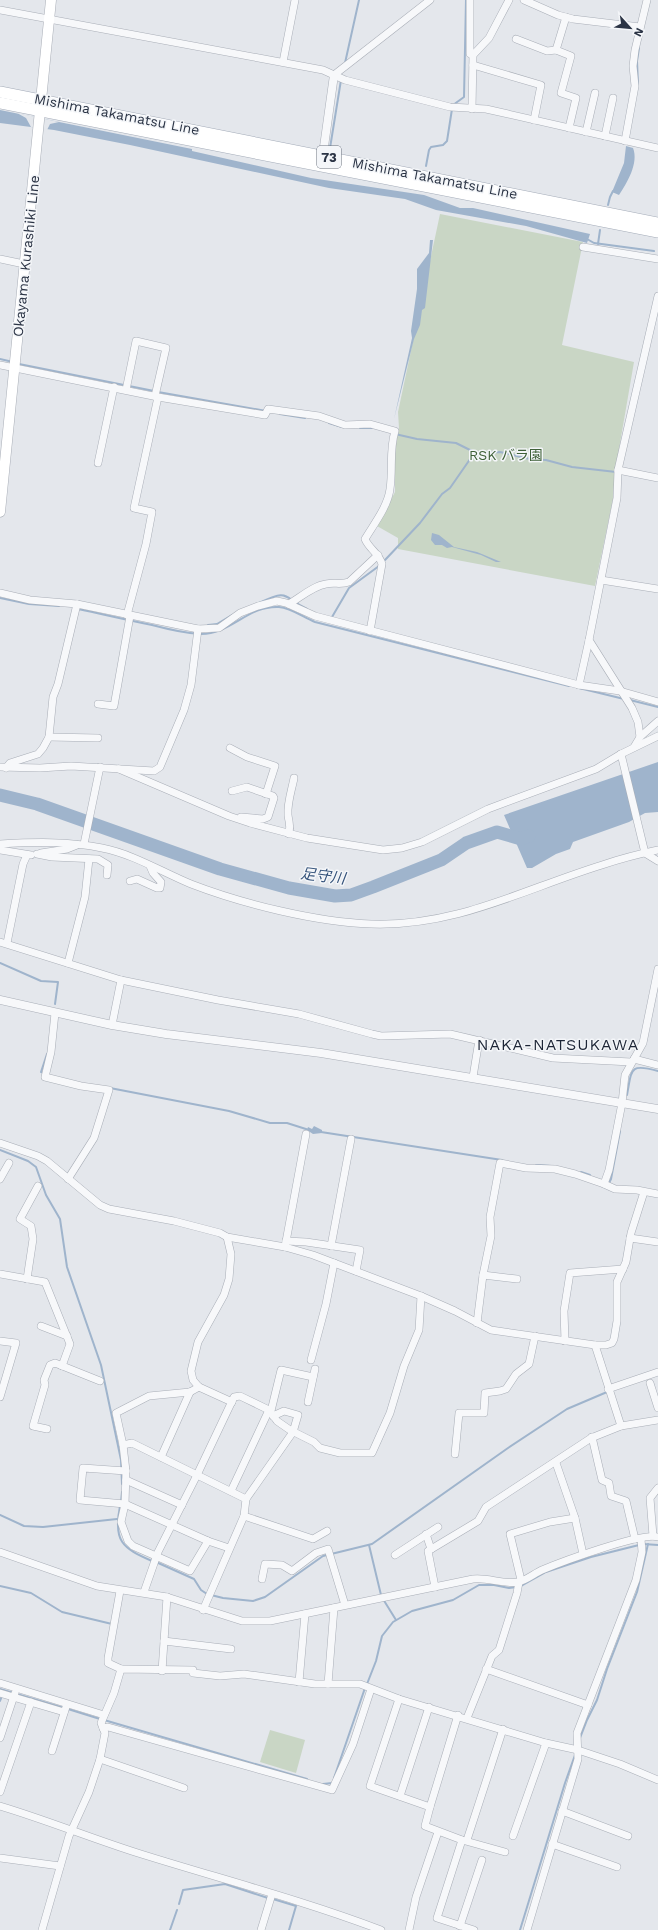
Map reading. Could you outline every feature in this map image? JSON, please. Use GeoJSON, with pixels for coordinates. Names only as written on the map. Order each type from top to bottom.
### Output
{"type":"FeatureCollection","features":[{"type":"Feature","properties":{"kind":"main road","name":"Okayama Kurashiki Line"},"geometry":{"type":"LineString","coordinates":[[0,512],[16,366],[24,264],[51,0]]}},
{"type":"Feature","properties":{"kind":"main road","name":"Mishima Takamatsu Line"},"geometry":{"type":"LineString","coordinates":[[0,92],[41,99],[322,161],[658,232]]}},
{"type":"Feature","properties":{"kind":"main road","name":"Mishima Takamatsu Line"},"geometry":{"type":"LineString","coordinates":[[0,103],[40,114],[322,161],[658,222]]}},
{"type":"Feature","properties":{"kind":"street"},"geometry":{"type":"LineString","coordinates":[[283,62],[295,0]]}},
{"type":"Feature","properties":{"kind":"street"},"geometry":{"type":"LineString","coordinates":[[322,161],[339,77],[344,67],[430,0]]}},
{"type":"Feature","properties":{"kind":"street"},"geometry":{"type":"LineString","coordinates":[[470,0],[470,54],[473,55],[472,109]]}},
{"type":"Feature","properties":{"kind":"street"},"geometry":{"type":"LineString","coordinates":[[473,55],[489,38],[509,0]]}},
{"type":"Feature","properties":{"kind":"street"},"geometry":{"type":"LineString","coordinates":[[524,0],[566,17],[588,22],[603,21],[640,27]]}},
{"type":"Feature","properties":{"kind":"street"},"geometry":{"type":"LineString","coordinates":[[627,141],[635,86],[633,66],[635,50],[647,0]]}},
{"type":"Feature","properties":{"kind":"street"},"geometry":{"type":"LineString","coordinates":[[0,10],[323,70],[339,77],[453,108],[486,109],[658,148]]}},
{"type":"Feature","properties":{"kind":"street"},"geometry":{"type":"LineString","coordinates":[[556,50],[566,17]]}},
{"type":"Feature","properties":{"kind":"street"},"geometry":{"type":"LineString","coordinates":[[516,40],[547,51],[556,50],[571,56],[561,93],[576,98],[569,128]]}},
{"type":"Feature","properties":{"kind":"street"},"geometry":{"type":"LineString","coordinates":[[473,65],[541,85],[534,120]]}},
{"type":"Feature","properties":{"kind":"street"},"geometry":{"type":"LineString","coordinates":[[586,132],[594,93]]}},
{"type":"Feature","properties":{"kind":"street"},"geometry":{"type":"LineString","coordinates":[[605,136],[613,98]]}},
{"type":"Feature","properties":{"kind":"street"},"geometry":{"type":"LineString","coordinates":[[583,247],[658,259]]}},
{"type":"Feature","properties":{"kind":"street"},"geometry":{"type":"LineString","coordinates":[[0,260],[24,264]]}},
{"type":"Feature","properties":{"kind":"street"},"geometry":{"type":"LineString","coordinates":[[579,685],[617,498],[618,472],[658,296]]}},
{"type":"Feature","properties":{"kind":"street"},"geometry":{"type":"LineString","coordinates":[[98,704],[114,706],[128,616],[152,512],[134,508],[166,348],[136,341],[127,387]]}},
{"type":"Feature","properties":{"kind":"street"},"geometry":{"type":"LineString","coordinates":[[0,365],[16,366],[114,387],[127,387],[265,415],[268,409],[319,416],[346,425],[370,424],[395,431],[392,446],[390,490],[387,500],[365,539],[367,544],[378,555],[382,564],[382,572],[370,631]]}},
{"type":"Feature","properties":{"kind":"street"},"geometry":{"type":"LineString","coordinates":[[98,463],[114,387]]}},
{"type":"Feature","properties":{"kind":"street"},"geometry":{"type":"LineString","coordinates":[[618,472],[658,478]]}},
{"type":"Feature","properties":{"kind":"street"},"geometry":{"type":"LineString","coordinates":[[293,602],[318,586],[327,583],[343,584],[348,582],[378,555]]}},
{"type":"Feature","properties":{"kind":"street"},"geometry":{"type":"LineString","coordinates":[[601,580],[658,589]]}},
{"type":"Feature","properties":{"kind":"street"},"geometry":{"type":"LineString","coordinates":[[0,593],[30,600],[128,616],[197,632],[219,628],[240,614],[272,602],[293,602],[315,616],[579,685],[621,692],[658,702]]}},
{"type":"Feature","properties":{"kind":"street"},"geometry":{"type":"LineString","coordinates":[[3,768],[10,763],[38,754],[49,737],[53,697],[58,684],[76,607]]}},
{"type":"Feature","properties":{"kind":"street"},"geometry":{"type":"LineString","coordinates":[[3,768],[71,766],[99,769],[154,771],[160,767],[184,710],[191,685],[197,632]]}},
{"type":"Feature","properties":{"kind":"street"},"geometry":{"type":"LineString","coordinates":[[589,640],[629,704],[638,722],[640,737]]}},
{"type":"Feature","properties":{"kind":"street"},"geometry":{"type":"LineString","coordinates":[[634,747],[640,737],[658,721]]}},
{"type":"Feature","properties":{"kind":"street"},"geometry":{"type":"LineString","coordinates":[[119,769],[229,816],[289,834],[383,850],[402,848],[422,842],[488,809],[583,775],[622,756],[634,747],[658,736]]}},
{"type":"Feature","properties":{"kind":"street"},"geometry":{"type":"LineString","coordinates":[[49,737],[98,738]]}},
{"type":"Feature","properties":{"kind":"street"},"geometry":{"type":"LineString","coordinates":[[230,748],[243,753],[247,757],[274,766],[266,794]]}},
{"type":"Feature","properties":{"kind":"street"},"geometry":{"type":"LineString","coordinates":[[622,756],[645,852],[658,860]]}},
{"type":"Feature","properties":{"kind":"street"},"geometry":{"type":"LineString","coordinates":[[83,843],[99,769]]}},
{"type":"Feature","properties":{"kind":"street"},"geometry":{"type":"LineString","coordinates":[[289,834],[291,823],[288,815],[289,802],[294,778]]}},
{"type":"Feature","properties":{"kind":"street"},"geometry":{"type":"LineString","coordinates":[[229,816],[263,819],[268,817],[274,798],[246,787],[232,791]]}},
{"type":"Feature","properties":{"kind":"street"},"geometry":{"type":"LineString","coordinates":[[0,844],[83,843],[120,853],[191,884],[246,901],[336,920],[387,924],[430,921],[476,910],[601,865],[645,852],[658,850]]}},
{"type":"Feature","properties":{"kind":"street"},"geometry":{"type":"LineString","coordinates":[[0,850],[27,855],[67,849],[83,843]]}},
{"type":"Feature","properties":{"kind":"street"},"geometry":{"type":"LineString","coordinates":[[37,854],[52,857],[98,859],[108,865],[107,875]]}},
{"type":"Feature","properties":{"kind":"street"},"geometry":{"type":"LineString","coordinates":[[27,855],[23,864],[4,942],[121,980],[218,1000],[298,1014],[381,1036],[450,1034],[553,1058],[632,1060],[658,1065]]}},
{"type":"Feature","properties":{"kind":"street"},"geometry":{"type":"LineString","coordinates":[[68,963],[84,897],[89,859]]}},
{"type":"Feature","properties":{"kind":"street"},"geometry":{"type":"LineString","coordinates":[[130,881],[137,879],[156,888],[160,888],[161,882],[153,873],[150,866]]}},
{"type":"Feature","properties":{"kind":"street"},"geometry":{"type":"LineString","coordinates":[[605,1182],[622,1103],[625,1075],[632,1060],[643,1043],[658,969]]}},
{"type":"Feature","properties":{"kind":"street"},"geometry":{"type":"LineString","coordinates":[[112,1025],[121,980]]}},
{"type":"Feature","properties":{"kind":"street"},"geometry":{"type":"LineString","coordinates":[[0,1000],[112,1025],[166,1034],[321,1053],[658,1109]]}},
{"type":"Feature","properties":{"kind":"street"},"geometry":{"type":"LineString","coordinates":[[55,1013],[51,1052],[45,1074],[81,1086],[109,1090],[94,1138],[68,1179]]}},
{"type":"Feature","properties":{"kind":"street"},"geometry":{"type":"LineString","coordinates":[[473,1078],[479,1040]]}},
{"type":"Feature","properties":{"kind":"street"},"geometry":{"type":"LineString","coordinates":[[286,1244],[306,1134]]}},
{"type":"Feature","properties":{"kind":"street"},"geometry":{"type":"LineString","coordinates":[[331,1246],[351,1139]]}},
{"type":"Feature","properties":{"kind":"street"},"geometry":{"type":"LineString","coordinates":[[0,1143],[38,1156],[100,1205],[109,1209],[174,1221],[220,1232],[227,1236],[286,1244],[306,1242],[360,1250],[356,1271]]}},
{"type":"Feature","properties":{"kind":"street"},"geometry":{"type":"LineString","coordinates":[[0,1179],[9,1162]]}},
{"type":"Feature","properties":{"kind":"street"},"geometry":{"type":"LineString","coordinates":[[477,1324],[483,1274],[491,1236],[490,1217],[500,1163],[526,1168],[555,1169],[605,1182],[614,1189],[637,1190],[658,1194]]}},
{"type":"Feature","properties":{"kind":"street"},"geometry":{"type":"LineString","coordinates":[[27,1279],[33,1239],[31,1226],[20,1219],[38,1186]]}},
{"type":"Feature","properties":{"kind":"street"},"geometry":{"type":"LineString","coordinates":[[286,1244],[421,1296],[492,1330],[595,1345],[606,1345],[612,1343],[614,1339],[617,1321],[617,1282],[626,1262],[630,1238],[644,1192]]}},
{"type":"Feature","properties":{"kind":"street"},"geometry":{"type":"LineString","coordinates":[[227,1236],[231,1254],[229,1279],[224,1295],[198,1342],[191,1371],[193,1380],[199,1387],[232,1402]]}},
{"type":"Feature","properties":{"kind":"street"},"geometry":{"type":"LineString","coordinates":[[630,1238],[658,1242]]}},
{"type":"Feature","properties":{"kind":"street"},"geometry":{"type":"LineString","coordinates":[[311,1360],[326,1304],[334,1263]]}},
{"type":"Feature","properties":{"kind":"street"},"geometry":{"type":"LineString","coordinates":[[565,1341],[564,1311],[570,1273],[623,1269]]}},
{"type":"Feature","properties":{"kind":"street"},"geometry":{"type":"LineString","coordinates":[[0,1274],[45,1282],[70,1344],[62,1366]]}},
{"type":"Feature","properties":{"kind":"street"},"geometry":{"type":"LineString","coordinates":[[483,1274],[517,1279]]}},
{"type":"Feature","properties":{"kind":"street"},"geometry":{"type":"LineString","coordinates":[[144,1592],[172,1524],[198,1475],[234,1397],[240,1396],[271,1412],[293,1432],[314,1442],[324,1449],[340,1453],[372,1454],[390,1413],[404,1366],[419,1330],[421,1296]]}},
{"type":"Feature","properties":{"kind":"street"},"geometry":{"type":"LineString","coordinates":[[41,1326],[67,1336]]}},
{"type":"Feature","properties":{"kind":"street"},"geometry":{"type":"LineString","coordinates":[[455,1454],[459,1413],[484,1413],[485,1393],[500,1392],[506,1389],[516,1374],[529,1364],[535,1336]]}},
{"type":"Feature","properties":{"kind":"street"},"geometry":{"type":"LineString","coordinates":[[0,1341],[16,1343],[2,1383],[0,1397]]}},
{"type":"Feature","properties":{"kind":"street"},"geometry":{"type":"LineString","coordinates":[[595,1345],[621,1426]]}},
{"type":"Feature","properties":{"kind":"street"},"geometry":{"type":"LineString","coordinates":[[47,1429],[33,1426],[45,1385],[44,1380],[50,1365],[55,1363],[100,1381]]}},
{"type":"Feature","properties":{"kind":"street"},"geometry":{"type":"LineString","coordinates":[[308,1402],[312,1377],[315,1369]]}},
{"type":"Feature","properties":{"kind":"street"},"geometry":{"type":"LineString","coordinates":[[231,1491],[271,1412],[281,1370],[312,1377]]}},
{"type":"Feature","properties":{"kind":"street"},"geometry":{"type":"LineString","coordinates":[[609,1390],[658,1372]]}},
{"type":"Feature","properties":{"kind":"street"},"geometry":{"type":"LineString","coordinates":[[650,1383],[658,1408]]}},
{"type":"Feature","properties":{"kind":"street"},"geometry":{"type":"LineString","coordinates":[[199,1387],[190,1392],[149,1396],[116,1413],[123,1445],[123,1471],[126,1480],[122,1503],[121,1522],[128,1541],[133,1546],[156,1560],[190,1571],[208,1541]]}},
{"type":"Feature","properties":{"kind":"street"},"geometry":{"type":"LineString","coordinates":[[161,1457],[190,1392]]}},
{"type":"Feature","properties":{"kind":"street"},"geometry":{"type":"LineString","coordinates":[[203,1610],[244,1516],[246,1498],[293,1432],[298,1415],[284,1411],[271,1412]]}},
{"type":"Feature","properties":{"kind":"street"},"geometry":{"type":"LineString","coordinates":[[435,1587],[428,1551],[478,1521],[486,1507],[556,1463],[592,1437],[621,1426],[658,1420]]}},
{"type":"Feature","properties":{"kind":"street"},"geometry":{"type":"LineString","coordinates":[[527,1930],[578,1758],[577,1733],[632,1594],[642,1552],[626,1501],[611,1496],[609,1483],[602,1480],[592,1437]]}},
{"type":"Feature","properties":{"kind":"street"},"geometry":{"type":"LineString","coordinates":[[123,1445],[132,1443],[246,1498]]}},
{"type":"Feature","properties":{"kind":"street"},"geometry":{"type":"LineString","coordinates":[[556,1463],[575,1518],[583,1554]]}},
{"type":"Feature","properties":{"kind":"street"},"geometry":{"type":"LineString","coordinates":[[123,1471],[83,1468],[80,1500],[122,1503],[208,1541],[229,1548]]}},
{"type":"Feature","properties":{"kind":"street"},"geometry":{"type":"LineString","coordinates":[[126,1480],[182,1506]]}},
{"type":"Feature","properties":{"kind":"street"},"geometry":{"type":"LineString","coordinates":[[0,1552],[97,1586],[120,1591],[144,1592],[167,1597],[203,1610],[242,1621],[270,1621],[482,1578],[520,1581],[583,1554],[638,1539],[656,1536],[650,1498],[658,1488]]}},
{"type":"Feature","properties":{"kind":"street"},"geometry":{"type":"LineString","coordinates":[[244,1516],[313,1539],[327,1530]]}},
{"type":"Feature","properties":{"kind":"street"},"geometry":{"type":"LineString","coordinates":[[467,1718],[492,1656],[499,1650],[520,1581],[510,1534],[550,1522],[575,1518]]}},
{"type":"Feature","properties":{"kind":"street"},"geometry":{"type":"LineString","coordinates":[[395,1555],[438,1527]]}},
{"type":"Feature","properties":{"kind":"street"},"geometry":{"type":"LineString","coordinates":[[426,1534],[431,1549]]}},
{"type":"Feature","properties":{"kind":"street"},"geometry":{"type":"LineString","coordinates":[[262,1579],[265,1564],[282,1565],[292,1571],[316,1553],[328,1549],[345,1605]]}},
{"type":"Feature","properties":{"kind":"street"},"geometry":{"type":"LineString","coordinates":[[120,1591],[108,1663],[121,1670],[193,1670],[193,1673],[220,1676],[244,1674],[299,1682],[360,1684],[399,1699],[458,1715],[546,1743],[578,1750],[620,1764],[658,1780]]}},
{"type":"Feature","properties":{"kind":"street"},"geometry":{"type":"LineString","coordinates":[[162,1671],[167,1597]]}},
{"type":"Feature","properties":{"kind":"street"},"geometry":{"type":"LineString","coordinates":[[328,1684],[334,1608]]}},
{"type":"Feature","properties":{"kind":"street"},"geometry":{"type":"LineString","coordinates":[[299,1682],[305,1614]]}},
{"type":"Feature","properties":{"kind":"street"},"geometry":{"type":"LineString","coordinates":[[164,1641],[231,1649]]}},
{"type":"Feature","properties":{"kind":"street"},"geometry":{"type":"LineString","coordinates":[[486,1669],[588,1705]]}},
{"type":"Feature","properties":{"kind":"street"},"geometry":{"type":"LineString","coordinates":[[42,1930],[72,1829],[89,1792],[100,1759],[105,1733],[103,1721],[114,1694],[121,1670]]}},
{"type":"Feature","properties":{"kind":"street"},"geometry":{"type":"LineString","coordinates":[[0,1683],[31,1702],[66,1708]]}},
{"type":"Feature","properties":{"kind":"street"},"geometry":{"type":"LineString","coordinates":[[0,1693],[16,1693],[103,1721],[108,1727],[332,1790],[353,1744],[371,1689]]}},
{"type":"Feature","properties":{"kind":"street"},"geometry":{"type":"LineString","coordinates":[[0,1738],[16,1693]]}},
{"type":"Feature","properties":{"kind":"street"},"geometry":{"type":"LineString","coordinates":[[399,1699],[370,1786],[430,1806]]}},
{"type":"Feature","properties":{"kind":"street"},"geometry":{"type":"LineString","coordinates":[[0,1792],[31,1702]]}},
{"type":"Feature","properties":{"kind":"street"},"geometry":{"type":"LineString","coordinates":[[400,1796],[429,1707]]}},
{"type":"Feature","properties":{"kind":"street"},"geometry":{"type":"LineString","coordinates":[[52,1751],[66,1708]]}},
{"type":"Feature","properties":{"kind":"street"},"geometry":{"type":"LineString","coordinates":[[458,1715],[425,1826],[438,1832],[505,1852]]}},
{"type":"Feature","properties":{"kind":"street"},"geometry":{"type":"LineString","coordinates":[[474,1930],[437,1918],[503,1729]]}},
{"type":"Feature","properties":{"kind":"street"},"geometry":{"type":"LineString","coordinates":[[513,1836],[546,1743]]}},
{"type":"Feature","properties":{"kind":"street"},"geometry":{"type":"LineString","coordinates":[[100,1759],[184,1788]]}},
{"type":"Feature","properties":{"kind":"street"},"geometry":{"type":"LineString","coordinates":[[0,1806],[271,1897],[380,1930]]}},
{"type":"Feature","properties":{"kind":"street"},"geometry":{"type":"LineString","coordinates":[[562,1811],[628,1836]]}},
{"type":"Feature","properties":{"kind":"street"},"geometry":{"type":"LineString","coordinates":[[409,1930],[416,1897],[438,1832]]}},
{"type":"Feature","properties":{"kind":"street"},"geometry":{"type":"LineString","coordinates":[[552,1844],[617,1867]]}},
{"type":"Feature","properties":{"kind":"street"},"geometry":{"type":"LineString","coordinates":[[0,1858],[60,1866]]}},
{"type":"Feature","properties":{"kind":"street"},"geometry":{"type":"LineString","coordinates":[[460,1926],[482,1860]]}},
{"type":"Feature","properties":{"kind":"street"},"geometry":{"type":"LineString","coordinates":[[260,1930],[271,1897]]}},
{"type":"Feature","properties":{"kind":"green space","name":"RSK バラ園"},"geometry":{"type":"Polygon","coordinates":[[[440,214],[583,242],[562,345],[634,362],[615,472],[613,499],[595,586],[398,549],[398,538],[377,526],[395,492],[395,446],[399,428],[398,412],[440,214]]]}},
{"type":"Feature","properties":{"kind":"green space"},"geometry":{"type":"Polygon","coordinates":[[[270,1730],[305,1740],[296,1773],[260,1762],[270,1730]]]}},
{"type":"Feature","properties":{"kind":"water"},"geometry":{"type":"Polygon","coordinates":[[[0,110],[192,149],[192,151],[311,178],[424,195],[460,208],[473,208],[590,234],[587,243],[526,226],[436,210],[405,199],[329,188],[130,145],[54,130],[0,123],[0,110]]]}},
{"type":"Feature","properties":{"kind":"water"},"geometry":{"type":"Polygon","coordinates":[[[626,146],[633,148],[634,160],[629,179],[619,195],[612,192],[624,163],[626,146]]]}},
{"type":"Feature","properties":{"kind":"water"},"geometry":{"type":"Polygon","coordinates":[[[430,240],[433,240],[425,308],[422,310],[420,325],[414,339],[394,419],[412,338],[411,331],[417,289],[417,269],[429,253],[430,240]]]}},
{"type":"Feature","properties":{"kind":"water"},"geometry":{"type":"Polygon","coordinates":[[[432,533],[439,535],[454,547],[477,552],[501,562],[496,562],[481,555],[452,547],[447,548],[442,545],[435,545],[431,540],[432,533]]]}},
{"type":"Feature","properties":{"kind":"water"},"geometry":{"type":"Polygon","coordinates":[[[658,762],[658,812],[645,813],[629,822],[573,842],[570,849],[556,854],[532,868],[527,868],[504,815],[658,762]]]}},
{"type":"Feature","properties":{"kind":"water"},"geometry":{"type":"Polygon","coordinates":[[[314,1126],[322,1130],[322,1133],[313,1134],[307,1130],[308,1127],[312,1129],[314,1126]]]}},
{"type":"Feature","properties":{"kind":"pier"},"geometry":{"type":"Polygon","coordinates":[[[17,113],[59,122],[50,124],[47,130],[31,127],[26,118],[17,113]]]}},
{"type":"Feature","properties":{"kind":"waterway"},"geometry":{"type":"LineString","coordinates":[[345,63],[359,0]]}},
{"type":"Feature","properties":{"kind":"waterway"},"geometry":{"type":"LineString","coordinates":[[453,105],[464,97],[466,0]]}},
{"type":"Feature","properties":{"kind":"waterway"},"geometry":{"type":"LineString","coordinates":[[638,84],[637,61],[639,48]]}},
{"type":"Feature","properties":{"kind":"waterway"},"geometry":{"type":"LineString","coordinates":[[330,148],[341,80]]}},
{"type":"Feature","properties":{"kind":"waterway"},"geometry":{"type":"LineString","coordinates":[[426,166],[431,147],[443,145],[447,141],[452,109]]}},
{"type":"Feature","properties":{"kind":"waterway"},"geometry":{"type":"LineString","coordinates":[[608,205],[613,191]]}},
{"type":"Feature","properties":{"kind":"waterway"},"geometry":{"type":"LineString","coordinates":[[598,244],[600,230]]}},
{"type":"Feature","properties":{"kind":"waterway"},"geometry":{"type":"LineString","coordinates":[[587,239],[594,243],[654,251]]}},
{"type":"Feature","properties":{"kind":"waterway"},"geometry":{"type":"LineString","coordinates":[[0,359],[13,362]]}},
{"type":"Feature","properties":{"kind":"waterway"},"geometry":{"type":"LineString","coordinates":[[19,364],[124,385]]}},
{"type":"Feature","properties":{"kind":"waterway"},"geometry":{"type":"LineString","coordinates":[[129,386],[154,391]]}},
{"type":"Feature","properties":{"kind":"waterway"},"geometry":{"type":"LineString","coordinates":[[158,392],[266,411]]}},
{"type":"Feature","properties":{"kind":"waterway"},"geometry":{"type":"LineString","coordinates":[[280,414],[305,418]]}},
{"type":"Feature","properties":{"kind":"waterway"},"geometry":{"type":"LineString","coordinates":[[329,423],[342,427]]}},
{"type":"Feature","properties":{"kind":"waterway"},"geometry":{"type":"LineString","coordinates":[[360,428],[372,428]]}},
{"type":"Feature","properties":{"kind":"waterway"},"geometry":{"type":"LineString","coordinates":[[395,434],[417,439],[456,443],[476,453],[500,452],[530,459],[546,460],[572,467],[616,472]]}},
{"type":"Feature","properties":{"kind":"waterway"},"geometry":{"type":"LineString","coordinates":[[385,560],[420,523],[442,494],[450,488],[475,452]]}},
{"type":"Feature","properties":{"kind":"waterway"},"geometry":{"type":"LineString","coordinates":[[330,617],[332,617],[349,588],[379,566]]}},
{"type":"Feature","properties":{"kind":"waterway"},"geometry":{"type":"LineString","coordinates":[[259,603],[281,595],[307,609]]}},
{"type":"Feature","properties":{"kind":"waterway"},"geometry":{"type":"LineString","coordinates":[[0,598],[29,604],[59,606]]}},
{"type":"Feature","properties":{"kind":"waterway"},"geometry":{"type":"LineString","coordinates":[[78,609],[176,631],[200,634],[221,630],[258,611],[279,607],[292,611],[315,622],[569,686]]}},
{"type":"Feature","properties":{"kind":"waterway"},"geometry":{"type":"LineString","coordinates":[[208,625],[217,624],[232,615]]}},
{"type":"Feature","properties":{"kind":"waterway"},"geometry":{"type":"LineString","coordinates":[[579,688],[624,699]]}},
{"type":"Feature","properties":{"kind":"waterway"},"geometry":{"type":"LineString","coordinates":[[630,700],[658,707]]}},
{"type":"Feature","properties":{"kind":"waterway","name":"足守川"},"geometry":{"type":"LineString","coordinates":[[0,795],[37,804],[220,869],[289,888],[335,896],[351,895],[373,887],[441,860],[466,843],[497,832],[521,839],[529,836]]}},
{"type":"Feature","properties":{"kind":"waterway"},"geometry":{"type":"LineString","coordinates":[[0,963],[41,981],[58,982],[55,1004]]}},
{"type":"Feature","properties":{"kind":"waterway"},"geometry":{"type":"LineString","coordinates":[[44,1073],[41,1072],[47,1054]]}},
{"type":"Feature","properties":{"kind":"waterway"},"geometry":{"type":"LineString","coordinates":[[627,1095],[631,1074],[634,1070],[637,1068],[642,1068],[658,1071]]}},
{"type":"Feature","properties":{"kind":"waterway"},"geometry":{"type":"LineString","coordinates":[[110,1088],[229,1111],[270,1123],[287,1123],[309,1130]]}},
{"type":"Feature","properties":{"kind":"waterway"},"geometry":{"type":"LineString","coordinates":[[607,1182],[609,1183],[611,1179],[620,1131]]}},
{"type":"Feature","properties":{"kind":"waterway"},"geometry":{"type":"LineString","coordinates":[[321,1132],[502,1160]]}},
{"type":"Feature","properties":{"kind":"waterway"},"geometry":{"type":"LineString","coordinates":[[0,1150],[28,1161],[36,1167],[46,1195],[60,1219],[67,1267],[101,1365],[121,1460],[122,1484]]}},
{"type":"Feature","properties":{"kind":"waterway"},"geometry":{"type":"LineString","coordinates":[[536,1165],[551,1166]]}},
{"type":"Feature","properties":{"kind":"waterway"},"geometry":{"type":"LineString","coordinates":[[581,1172],[590,1175]]}},
{"type":"Feature","properties":{"kind":"waterway"},"geometry":{"type":"LineString","coordinates":[[211,1595],[223,1598],[253,1601],[265,1597],[323,1556],[372,1544],[508,1448],[567,1409],[607,1392]]}},
{"type":"Feature","properties":{"kind":"waterway"},"geometry":{"type":"LineString","coordinates":[[121,1502],[122,1492]]}},
{"type":"Feature","properties":{"kind":"waterway"},"geometry":{"type":"LineString","coordinates":[[120,1506],[118,1528],[122,1542],[133,1552],[152,1561]]}},
{"type":"Feature","properties":{"kind":"waterway"},"geometry":{"type":"LineString","coordinates":[[0,1515],[24,1526],[43,1527],[117,1519]]}},
{"type":"Feature","properties":{"kind":"waterway"},"geometry":{"type":"LineString","coordinates":[[643,1544],[658,1545]]}},
{"type":"Feature","properties":{"kind":"waterway"},"geometry":{"type":"LineString","coordinates":[[580,1738],[597,1700],[607,1669],[637,1592],[648,1544]]}},
{"type":"Feature","properties":{"kind":"waterway"},"geometry":{"type":"LineString","coordinates":[[369,1545],[381,1595]]}},
{"type":"Feature","properties":{"kind":"waterway"},"geometry":{"type":"LineString","coordinates":[[521,1586],[546,1572],[591,1557],[639,1545]]}},
{"type":"Feature","properties":{"kind":"waterway"},"geometry":{"type":"LineString","coordinates":[[156,1562],[194,1579],[201,1590],[207,1594]]}},
{"type":"Feature","properties":{"kind":"waterway"},"geometry":{"type":"LineString","coordinates":[[367,1684],[376,1661],[382,1636],[393,1622],[412,1611],[453,1600],[479,1585],[494,1585],[509,1588],[517,1587]]}},
{"type":"Feature","properties":{"kind":"waterway"},"geometry":{"type":"LineString","coordinates":[[0,1586],[31,1593],[62,1612],[112,1624]]}},
{"type":"Feature","properties":{"kind":"waterway"},"geometry":{"type":"LineString","coordinates":[[383,1599],[396,1620]]}},
{"type":"Feature","properties":{"kind":"waterway"},"geometry":{"type":"LineString","coordinates":[[334,1778],[365,1688]]}},
{"type":"Feature","properties":{"kind":"waterway"},"geometry":{"type":"LineString","coordinates":[[0,1689],[64,1708]]}},
{"type":"Feature","properties":{"kind":"waterway"},"geometry":{"type":"LineString","coordinates":[[0,1701],[2,1696]]}},
{"type":"Feature","properties":{"kind":"waterway"},"geometry":{"type":"LineString","coordinates":[[68,1709],[100,1719]]}},
{"type":"Feature","properties":{"kind":"waterway"},"geometry":{"type":"LineString","coordinates":[[104,1720],[307,1779]]}},
{"type":"Feature","properties":{"kind":"waterway"},"geometry":{"type":"LineString","coordinates":[[520,1930],[575,1755]]}},
{"type":"Feature","properties":{"kind":"waterway"},"geometry":{"type":"LineString","coordinates":[[323,1784],[332,1783]]}},
{"type":"Feature","properties":{"kind":"waterway"},"geometry":{"type":"LineString","coordinates":[[179,1904],[183,1890],[225,1884],[268,1898]]}},
{"type":"Feature","properties":{"kind":"waterway"},"geometry":{"type":"LineString","coordinates":[[273,1899],[296,1906],[289,1930]]}},
{"type":"Feature","properties":{"kind":"waterway"},"geometry":{"type":"LineString","coordinates":[[170,1930],[177,1910]]}},
{"type":"Feature","properties":{"kind":"district","name":"NAKA-NATSUKAWA"},"geometry":{"type":"Point","coordinates":[558,1044]}}]}
